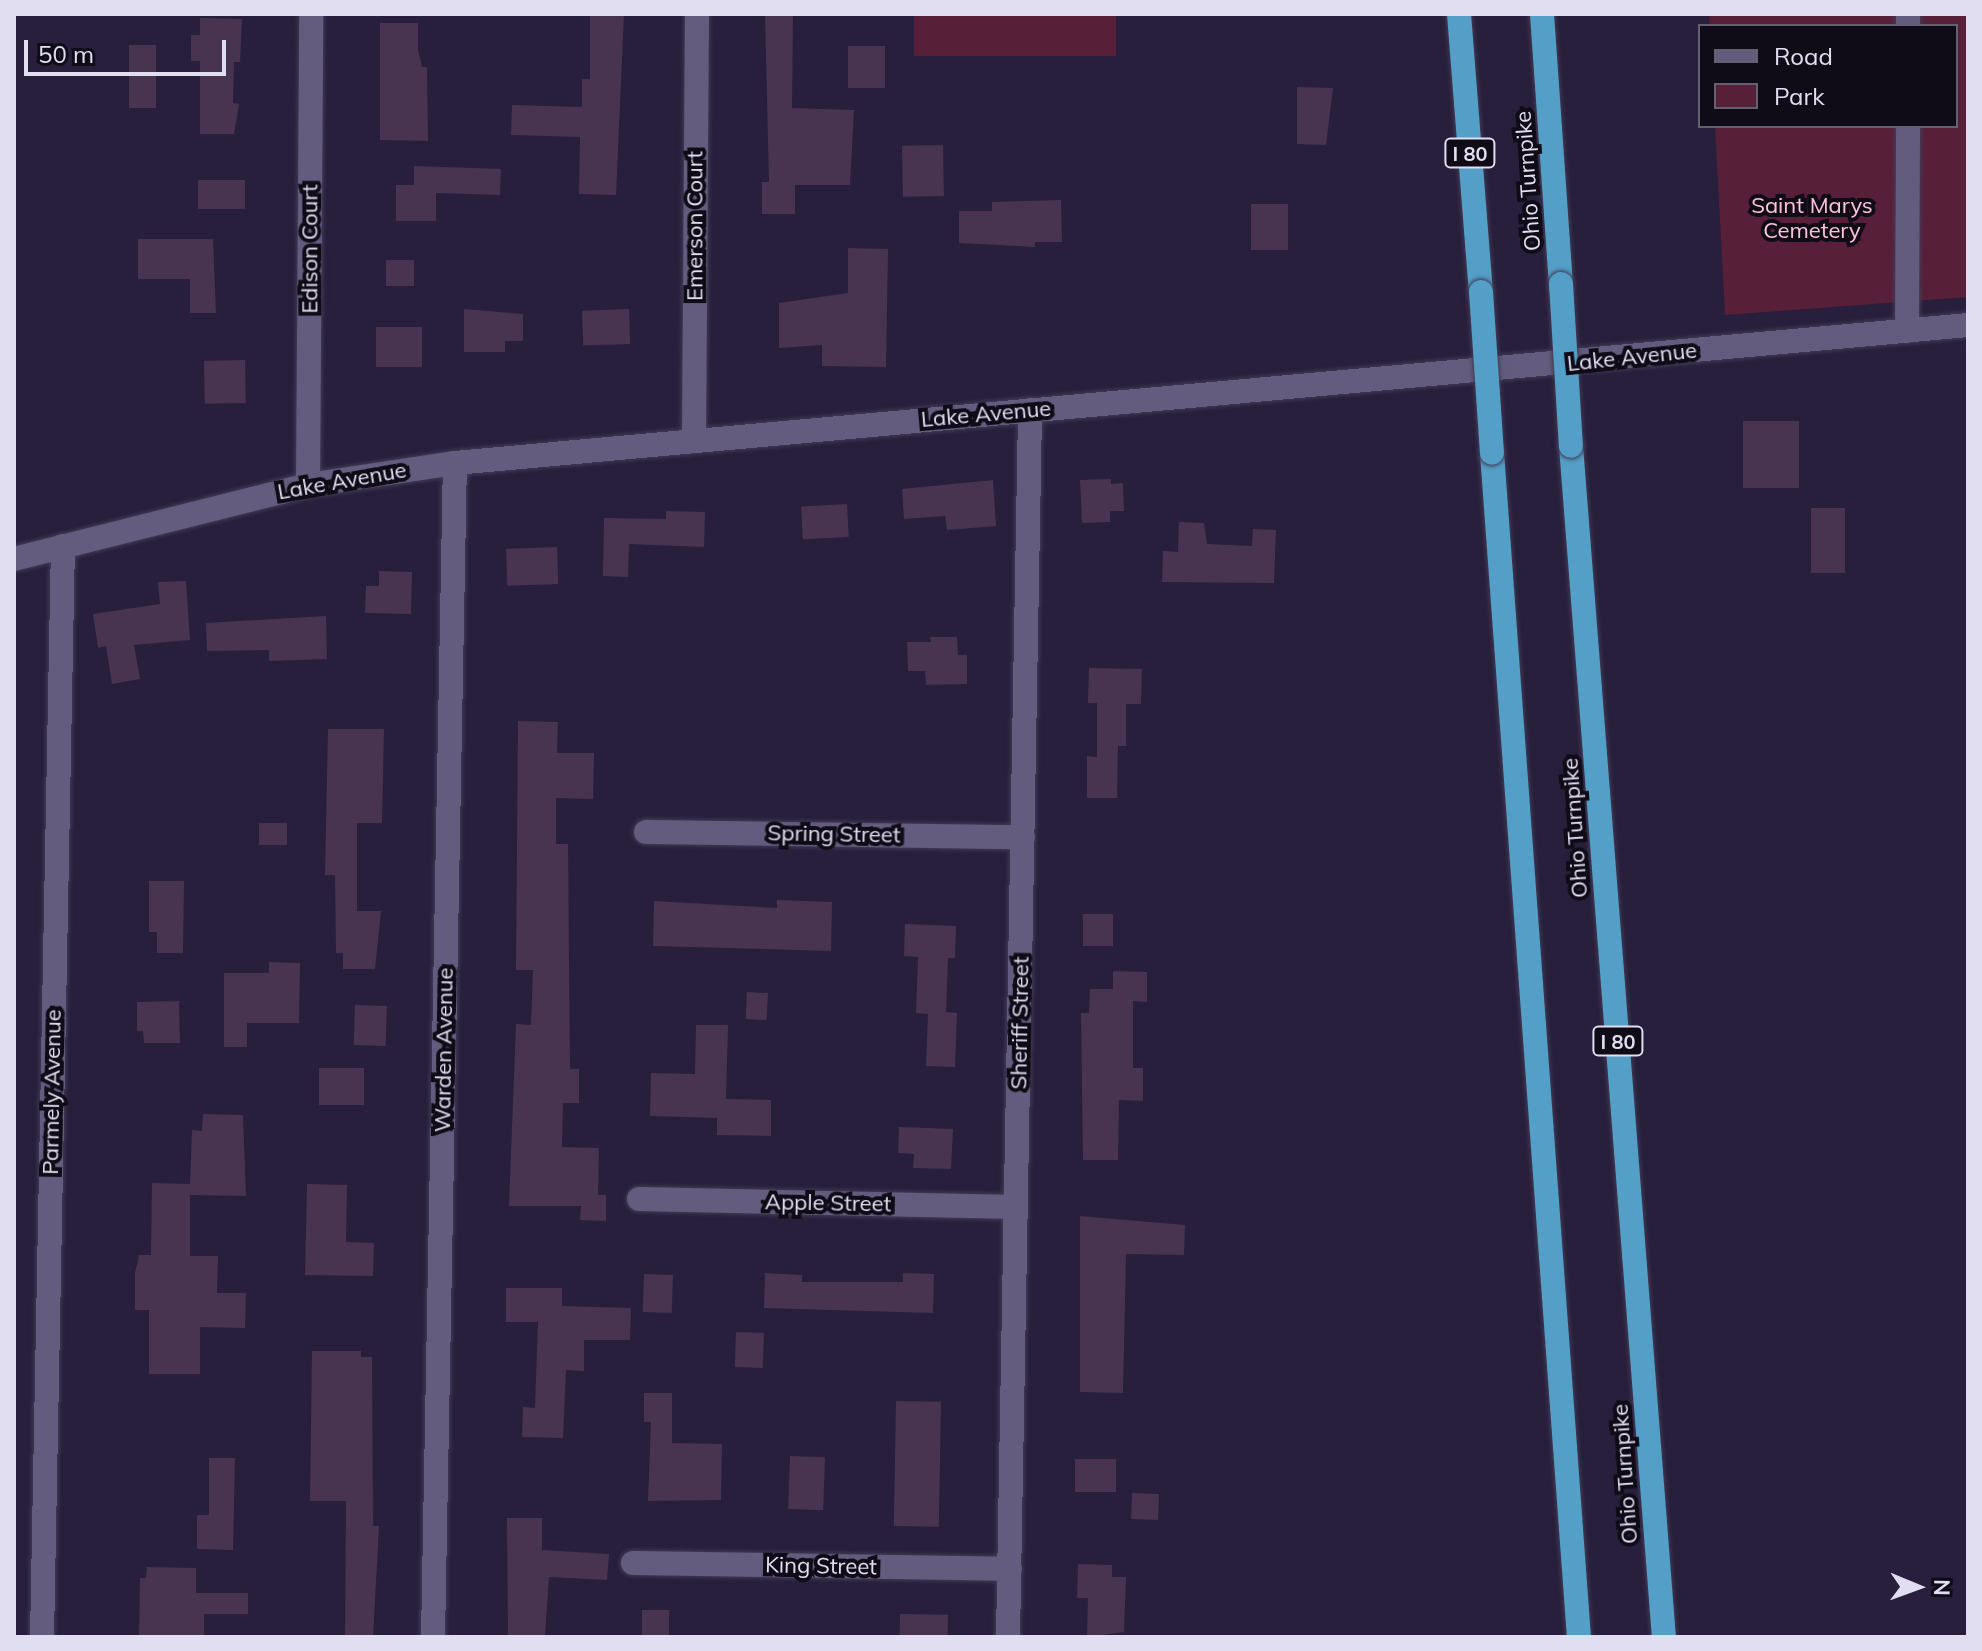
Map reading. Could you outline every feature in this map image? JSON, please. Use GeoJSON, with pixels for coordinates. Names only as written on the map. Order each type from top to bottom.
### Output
{"type":"FeatureCollection","features":[{"type":"Feature","properties":{"kind":"highway","name":"I 80"},"geometry":{"type":"LineString","coordinates":[[1459,14],[1579,1637]]}},
{"type":"Feature","properties":{"kind":"highway","name":"Ohio Turnpike"},"geometry":{"type":"LineString","coordinates":[[1542,14],[1571,446],[1664,1637]]}},
{"type":"Feature","properties":{"kind":"street","name":"Edison Court"},"geometry":{"type":"LineString","coordinates":[[308,485],[311,14]]}},
{"type":"Feature","properties":{"kind":"street","name":"Emerson Court"},"geometry":{"type":"LineString","coordinates":[[694,439],[697,14]]}},
{"type":"Feature","properties":{"kind":"street"},"geometry":{"type":"LineString","coordinates":[[1907,331],[1908,128]]}},
{"type":"Feature","properties":{"kind":"street","name":"Lake Avenue"},"geometry":{"type":"LineString","coordinates":[[14,559],[308,485],[455,463],[1968,325]]}},
{"type":"Feature","properties":{"kind":"street","name":"Sheriff Street"},"geometry":{"type":"LineString","coordinates":[[1008,1637],[1030,410]]}},
{"type":"Feature","properties":{"kind":"street","name":"Warden Avenue"},"geometry":{"type":"LineString","coordinates":[[433,1637],[455,463]]}},
{"type":"Feature","properties":{"kind":"street","name":"Parmely Avenue"},"geometry":{"type":"LineString","coordinates":[[42,1637],[63,546]]}},
{"type":"Feature","properties":{"kind":"street","name":"Spring Street"},"geometry":{"type":"LineString","coordinates":[[646,832],[1023,837]]}},
{"type":"Feature","properties":{"kind":"street","name":"Apple Street"},"geometry":{"type":"LineString","coordinates":[[639,1199],[1016,1207]]}},
{"type":"Feature","properties":{"kind":"street","name":"King Street"},"geometry":{"type":"LineString","coordinates":[[633,1563],[1010,1569]]}},
{"type":"Feature","properties":{"kind":"green space"},"geometry":{"type":"Polygon","coordinates":[[[914,14],[1116,14],[1116,56],[914,56],[914,14]]]}},
{"type":"Feature","properties":{"kind":"green space","name":"Saint Marys Cemetery"},"geometry":{"type":"Polygon","coordinates":[[[1709,14],[1968,14],[1968,297],[1725,315],[1715,128],[1958,128],[1958,24],[1710,24],[1709,14]]]}},
{"type":"Feature","properties":{"kind":"building"},"geometry":{"type":"Polygon","coordinates":[[[590,14],[624,14],[616,195],[579,194],[580,137],[511,135],[512,105],[582,107],[582,79],[590,79],[590,14]]]}},
{"type":"Feature","properties":{"kind":"building"},"geometry":{"type":"Polygon","coordinates":[[[765,14],[793,14],[792,108],[854,110],[850,185],[795,185],[795,214],[762,214],[762,182],[769,182],[765,14]]]}},
{"type":"Feature","properties":{"kind":"building"},"geometry":{"type":"Polygon","coordinates":[[[200,18],[242,19],[240,62],[234,62],[233,103],[239,104],[234,134],[200,134],[200,61],[191,61],[191,35],[200,35],[200,18]]]}},
{"type":"Feature","properties":{"kind":"building"},"geometry":{"type":"Polygon","coordinates":[[[380,23],[418,23],[418,50],[422,67],[427,67],[428,141],[380,140],[380,23]]]}},
{"type":"Feature","properties":{"kind":"building"},"geometry":{"type":"Polygon","coordinates":[[[129,45],[156,45],[156,108],[129,108],[129,45]]]}},
{"type":"Feature","properties":{"kind":"building"},"geometry":{"type":"Polygon","coordinates":[[[848,46],[885,46],[885,88],[848,88],[848,46]]]}},
{"type":"Feature","properties":{"kind":"building"},"geometry":{"type":"Polygon","coordinates":[[[1297,87],[1333,88],[1326,145],[1297,144],[1297,87]]]}},
{"type":"Feature","properties":{"kind":"building"},"geometry":{"type":"Polygon","coordinates":[[[943,145],[944,196],[903,197],[902,146],[943,145]]]}},
{"type":"Feature","properties":{"kind":"building"},"geometry":{"type":"Polygon","coordinates":[[[414,166],[501,169],[500,195],[436,193],[436,221],[396,221],[396,185],[414,185],[414,166]]]}},
{"type":"Feature","properties":{"kind":"building"},"geometry":{"type":"Polygon","coordinates":[[[198,180],[245,180],[245,209],[198,209],[198,180]]]}},
{"type":"Feature","properties":{"kind":"building"},"geometry":{"type":"Polygon","coordinates":[[[1061,200],[1062,242],[1035,242],[1035,247],[959,243],[959,211],[992,211],[992,202],[1061,200]]]}},
{"type":"Feature","properties":{"kind":"building"},"geometry":{"type":"Polygon","coordinates":[[[1251,204],[1288,204],[1288,250],[1251,250],[1251,204]]]}},
{"type":"Feature","properties":{"kind":"building"},"geometry":{"type":"Polygon","coordinates":[[[138,239],[213,239],[216,313],[190,313],[190,279],[138,279],[138,239]]]}},
{"type":"Feature","properties":{"kind":"building"},"geometry":{"type":"Polygon","coordinates":[[[848,248],[888,249],[886,367],[822,366],[822,345],[779,348],[779,303],[848,293],[848,248]]]}},
{"type":"Feature","properties":{"kind":"building"},"geometry":{"type":"Polygon","coordinates":[[[386,260],[414,260],[414,286],[386,286],[386,260]]]}},
{"type":"Feature","properties":{"kind":"building"},"geometry":{"type":"Polygon","coordinates":[[[464,309],[523,314],[523,341],[505,341],[505,352],[464,352],[464,309]]]}},
{"type":"Feature","properties":{"kind":"building"},"geometry":{"type":"Polygon","coordinates":[[[629,309],[630,344],[583,346],[582,311],[629,309]]]}},
{"type":"Feature","properties":{"kind":"building"},"geometry":{"type":"Polygon","coordinates":[[[376,327],[422,327],[422,367],[376,367],[376,327]]]}},
{"type":"Feature","properties":{"kind":"building"},"geometry":{"type":"Polygon","coordinates":[[[245,360],[246,403],[205,404],[204,361],[245,360]]]}},
{"type":"Feature","properties":{"kind":"building"},"geometry":{"type":"Polygon","coordinates":[[[1743,421],[1799,421],[1799,488],[1743,488],[1743,421]]]}},
{"type":"Feature","properties":{"kind":"building"},"geometry":{"type":"Polygon","coordinates":[[[1111,479],[1111,484],[1123,483],[1124,511],[1110,511],[1110,522],[1082,523],[1080,480],[1111,479]]]}},
{"type":"Feature","properties":{"kind":"building"},"geometry":{"type":"Polygon","coordinates":[[[993,480],[996,526],[947,530],[945,516],[904,519],[902,489],[993,480]]]}},
{"type":"Feature","properties":{"kind":"building"},"geometry":{"type":"Polygon","coordinates":[[[847,504],[849,537],[803,539],[801,506],[847,504]]]}},
{"type":"Feature","properties":{"kind":"building"},"geometry":{"type":"Polygon","coordinates":[[[1811,508],[1845,508],[1845,573],[1811,573],[1811,508]]]}},
{"type":"Feature","properties":{"kind":"building"},"geometry":{"type":"Polygon","coordinates":[[[666,511],[705,512],[704,547],[629,544],[628,577],[603,576],[604,518],[666,519],[666,511]]]}},
{"type":"Feature","properties":{"kind":"building"},"geometry":{"type":"Polygon","coordinates":[[[1179,522],[1204,523],[1207,544],[1252,546],[1253,529],[1276,530],[1274,583],[1162,582],[1163,551],[1178,552],[1179,522]]]}},
{"type":"Feature","properties":{"kind":"building"},"geometry":{"type":"Polygon","coordinates":[[[557,547],[558,584],[507,586],[506,549],[557,547]]]}},
{"type":"Feature","properties":{"kind":"building"},"geometry":{"type":"Polygon","coordinates":[[[379,571],[412,572],[411,614],[365,613],[366,586],[379,586],[379,571]]]}},
{"type":"Feature","properties":{"kind":"building"},"geometry":{"type":"Polygon","coordinates":[[[186,581],[190,640],[134,645],[140,679],[112,684],[106,646],[98,648],[93,614],[160,604],[158,582],[186,581]]]}},
{"type":"Feature","properties":{"kind":"building"},"geometry":{"type":"Polygon","coordinates":[[[326,616],[327,659],[269,661],[269,650],[207,651],[206,623],[326,616]]]}},
{"type":"Feature","properties":{"kind":"building"},"geometry":{"type":"Polygon","coordinates":[[[930,637],[957,637],[958,655],[967,655],[967,684],[926,685],[925,671],[908,671],[907,642],[931,642],[930,637]]]}},
{"type":"Feature","properties":{"kind":"building"},"geometry":{"type":"Polygon","coordinates":[[[1089,668],[1142,669],[1141,704],[1126,704],[1126,746],[1118,746],[1117,798],[1087,798],[1087,756],[1097,757],[1097,703],[1088,703],[1089,668]]]}},
{"type":"Feature","properties":{"kind":"building"},"geometry":{"type":"Polygon","coordinates":[[[518,721],[558,722],[557,753],[594,753],[593,799],[556,798],[556,844],[568,844],[570,1069],[579,1069],[579,1103],[563,1103],[562,1147],[599,1148],[598,1195],[606,1195],[606,1221],[580,1220],[581,1206],[509,1206],[516,1024],[531,1025],[533,970],[516,970],[518,721]]]}},
{"type":"Feature","properties":{"kind":"building"},"geometry":{"type":"Polygon","coordinates":[[[328,729],[384,729],[382,823],[357,823],[357,911],[381,911],[375,969],[343,969],[343,953],[336,953],[335,875],[325,875],[328,729]]]}},
{"type":"Feature","properties":{"kind":"building"},"geometry":{"type":"Polygon","coordinates":[[[259,823],[287,823],[287,845],[259,845],[259,823]]]}},
{"type":"Feature","properties":{"kind":"building"},"geometry":{"type":"Polygon","coordinates":[[[149,881],[184,881],[183,953],[157,953],[157,932],[149,932],[149,881]]]}},
{"type":"Feature","properties":{"kind":"building"},"geometry":{"type":"Polygon","coordinates":[[[777,900],[832,902],[831,951],[653,946],[654,901],[777,908],[777,900]]]}},
{"type":"Feature","properties":{"kind":"building"},"geometry":{"type":"Polygon","coordinates":[[[1083,914],[1113,914],[1113,946],[1083,946],[1083,914]]]}},
{"type":"Feature","properties":{"kind":"building"},"geometry":{"type":"Polygon","coordinates":[[[905,924],[956,926],[955,958],[948,958],[946,1012],[957,1013],[955,1067],[926,1066],[928,1014],[916,1013],[918,957],[904,956],[905,924]]]}},
{"type":"Feature","properties":{"kind":"building"},"geometry":{"type":"Polygon","coordinates":[[[269,962],[300,963],[299,1023],[247,1023],[247,1047],[224,1047],[224,973],[269,973],[269,962]]]}},
{"type":"Feature","properties":{"kind":"building"},"geometry":{"type":"Polygon","coordinates":[[[1113,971],[1147,972],[1147,1002],[1133,1001],[1133,1068],[1143,1068],[1143,1101],[1119,1100],[1118,1160],[1083,1160],[1081,1013],[1089,1013],[1090,989],[1113,989],[1113,971]]]}},
{"type":"Feature","properties":{"kind":"building"},"geometry":{"type":"Polygon","coordinates":[[[747,992],[768,993],[767,1020],[746,1019],[747,992]]]}},
{"type":"Feature","properties":{"kind":"building"},"geometry":{"type":"Polygon","coordinates":[[[179,1001],[180,1043],[144,1043],[143,1031],[137,1031],[137,1002],[179,1001]]]}},
{"type":"Feature","properties":{"kind":"building"},"geometry":{"type":"Polygon","coordinates":[[[355,1005],[387,1006],[386,1046],[354,1045],[355,1005]]]}},
{"type":"Feature","properties":{"kind":"building"},"geometry":{"type":"Polygon","coordinates":[[[696,1025],[728,1025],[726,1099],[771,1100],[771,1136],[717,1135],[717,1118],[650,1116],[651,1073],[695,1074],[696,1025]]]}},
{"type":"Feature","properties":{"kind":"building"},"geometry":{"type":"Polygon","coordinates":[[[319,1068],[364,1068],[364,1105],[319,1105],[319,1068]]]}},
{"type":"Feature","properties":{"kind":"building"},"geometry":{"type":"Polygon","coordinates":[[[203,1114],[243,1115],[246,1196],[190,1195],[190,1256],[218,1256],[217,1293],[246,1293],[245,1328],[200,1327],[200,1374],[149,1374],[149,1310],[135,1310],[135,1273],[139,1255],[151,1255],[152,1183],[190,1184],[192,1130],[202,1131],[203,1114]]]}},
{"type":"Feature","properties":{"kind":"building"},"geometry":{"type":"Polygon","coordinates":[[[899,1127],[953,1129],[951,1169],[913,1168],[914,1154],[898,1153],[899,1127]]]}},
{"type":"Feature","properties":{"kind":"building"},"geometry":{"type":"Polygon","coordinates":[[[307,1184],[347,1185],[346,1242],[374,1243],[373,1276],[305,1275],[307,1184]]]}},
{"type":"Feature","properties":{"kind":"building"},"geometry":{"type":"Polygon","coordinates":[[[1080,1216],[1185,1225],[1184,1255],[1126,1254],[1123,1393],[1080,1392],[1080,1216]]]}},
{"type":"Feature","properties":{"kind":"building"},"geometry":{"type":"Polygon","coordinates":[[[765,1273],[802,1275],[802,1282],[903,1282],[903,1273],[934,1274],[933,1313],[764,1308],[765,1273]]]}},
{"type":"Feature","properties":{"kind":"building"},"geometry":{"type":"Polygon","coordinates":[[[644,1274],[673,1275],[672,1313],[643,1312],[644,1274]]]}},
{"type":"Feature","properties":{"kind":"building"},"geometry":{"type":"Polygon","coordinates":[[[506,1288],[562,1288],[562,1306],[631,1308],[630,1340],[584,1340],[584,1371],[566,1370],[563,1438],[522,1437],[523,1407],[535,1408],[538,1322],[506,1322],[506,1288]]]}},
{"type":"Feature","properties":{"kind":"building"},"geometry":{"type":"Polygon","coordinates":[[[736,1332],[764,1333],[763,1368],[735,1367],[736,1332]]]}},
{"type":"Feature","properties":{"kind":"building"},"geometry":{"type":"Polygon","coordinates":[[[312,1351],[361,1351],[361,1357],[372,1357],[373,1526],[379,1526],[373,1637],[345,1637],[346,1501],[310,1501],[312,1351]]]}},
{"type":"Feature","properties":{"kind":"building"},"geometry":{"type":"Polygon","coordinates":[[[644,1393],[672,1393],[672,1443],[722,1444],[721,1500],[648,1501],[651,1422],[644,1422],[644,1393]]]}},
{"type":"Feature","properties":{"kind":"building"},"geometry":{"type":"Polygon","coordinates":[[[896,1401],[941,1402],[939,1527],[894,1526],[896,1401]]]}},
{"type":"Feature","properties":{"kind":"building"},"geometry":{"type":"Polygon","coordinates":[[[790,1456],[825,1457],[823,1510],[788,1509],[790,1456]]]}},
{"type":"Feature","properties":{"kind":"building"},"geometry":{"type":"Polygon","coordinates":[[[209,1458],[235,1458],[233,1550],[197,1549],[197,1515],[209,1515],[209,1458]]]}},
{"type":"Feature","properties":{"kind":"building"},"geometry":{"type":"Polygon","coordinates":[[[1075,1459],[1116,1459],[1116,1492],[1075,1492],[1075,1459]]]}},
{"type":"Feature","properties":{"kind":"building"},"geometry":{"type":"Polygon","coordinates":[[[1132,1493],[1159,1494],[1158,1520],[1131,1519],[1132,1493]]]}},
{"type":"Feature","properties":{"kind":"building"},"geometry":{"type":"Polygon","coordinates":[[[507,1518],[542,1518],[542,1550],[609,1554],[607,1580],[549,1577],[545,1637],[508,1637],[507,1518]]]}},
{"type":"Feature","properties":{"kind":"building"},"geometry":{"type":"Polygon","coordinates":[[[1078,1564],[1112,1565],[1112,1577],[1126,1577],[1124,1632],[1087,1637],[1088,1598],[1077,1598],[1078,1564]]]}},
{"type":"Feature","properties":{"kind":"building"},"geometry":{"type":"Polygon","coordinates":[[[147,1567],[196,1568],[196,1593],[248,1593],[248,1614],[204,1614],[204,1637],[139,1637],[140,1578],[146,1578],[147,1567]]]}},
{"type":"Feature","properties":{"kind":"building"},"geometry":{"type":"Polygon","coordinates":[[[642,1610],[669,1610],[669,1637],[642,1637],[642,1610]]]}},
{"type":"Feature","properties":{"kind":"building"},"geometry":{"type":"Polygon","coordinates":[[[900,1614],[948,1615],[948,1637],[900,1637],[900,1614]]]}}]}
